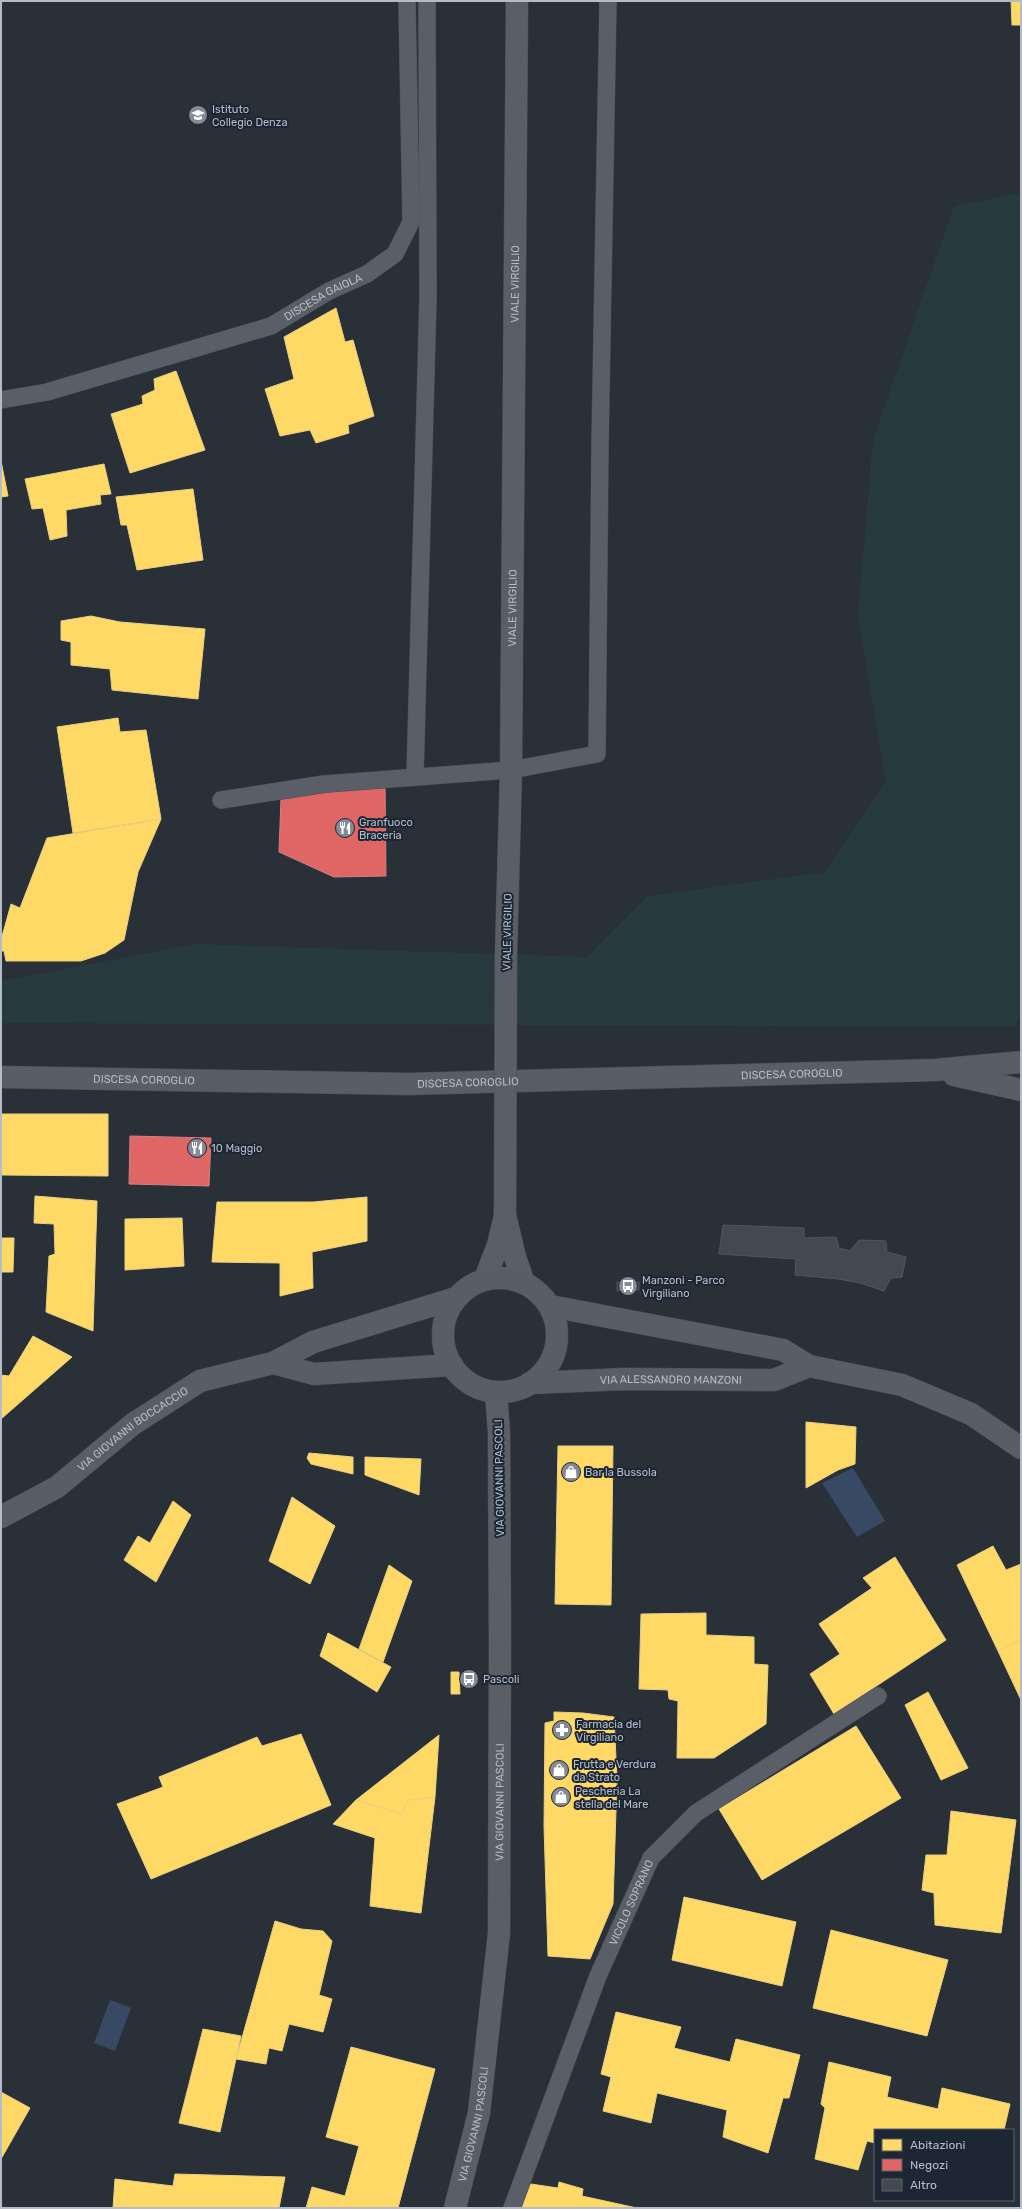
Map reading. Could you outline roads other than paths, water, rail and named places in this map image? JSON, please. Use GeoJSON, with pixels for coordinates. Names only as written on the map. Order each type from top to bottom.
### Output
{"type":"FeatureCollection","features":[{"type":"Feature","properties":{"kind":"street","name":"VIALE VIRGILIO"},"geometry":{"type":"LineString","coordinates":[[517,1],[511,770],[506,954],[505,1215],[514,1257],[524,1283]]}},
{"type":"Feature","properties":{"kind":"street","name":"DISCESA COROGLIO"},"geometry":{"type":"LineString","coordinates":[[1,1077],[408,1084],[935,1070],[1021,1062]]}},
{"type":"Feature","properties":{"kind":"street","name":"DISCESA COROGLIO"},"geometry":{"type":"LineString","coordinates":[[935,1070],[1021,1090]]}},
{"type":"Feature","properties":{"kind":"street","name":"VIALE VIRGILIO"},"geometry":{"type":"LineString","coordinates":[[485,1279],[498,1245],[505,1215]]}},
{"type":"Feature","properties":{"kind":"street"},"geometry":{"type":"LineString","coordinates":[[505,1278],[524,1283],[541,1294],[550,1306],[556,1325],[556,1345],[550,1364],[537,1379],[519,1389],[496,1392],[476,1388],[460,1377],[446,1355],[442,1335],[445,1315],[456,1298],[467,1288],[485,1279],[505,1278]]}},
{"type":"Feature","properties":{"kind":"street","name":"VIA GIOVANNI BOCCACCIO"},"geometry":{"type":"LineString","coordinates":[[1,1517],[57,1487],[133,1424],[200,1381],[273,1363],[313,1342],[456,1298]]}},
{"type":"Feature","properties":{"kind":"street"},"geometry":{"type":"LineString","coordinates":[[550,1306],[782,1350],[809,1366],[902,1385],[971,1414],[1021,1448]]}},
{"type":"Feature","properties":{"kind":"street","name":"VIA GIOVANNI BOCCACCIO"},"geometry":{"type":"LineString","coordinates":[[273,1363],[314,1374],[452,1365]]}},
{"type":"Feature","properties":{"kind":"street","name":"VIA ALESSANDRO MANZONI"},"geometry":{"type":"LineString","coordinates":[[530,1383],[626,1379],[774,1380],[809,1366]]}},
{"type":"Feature","properties":{"kind":"street","name":"VIA GIOVANNI PASCOLI"},"geometry":{"type":"LineString","coordinates":[[455,2208],[479,2113],[499,1933],[499,1432],[496,1392]]}},
{"type":"Feature","properties":{"kind":"lane","name":"DISCESA GAIOLA"},"geometry":{"type":"LineString","coordinates":[[1,400],[47,392],[271,326],[329,291],[367,274],[395,254],[411,222],[407,1]]}},
{"type":"Feature","properties":{"kind":"lane"},"geometry":{"type":"LineString","coordinates":[[415,777],[428,297],[427,1]]}},
{"type":"Feature","properties":{"kind":"lane"},"geometry":{"type":"LineString","coordinates":[[221,800],[324,784],[511,770],[597,754],[600,437],[608,1]]}},
{"type":"Feature","properties":{"kind":"lane","name":"VICOLO SOPRANO"},"geometry":{"type":"LineString","coordinates":[[512,2208],[598,1976],[651,1858],[696,1813],[878,1696]]}},
{"type":"Feature","properties":{"kind":"water"},"geometry":{"type":"Polygon","coordinates":[[[853,1468],[885,1521],[857,1537],[822,1483],[853,1468]]]}},
{"type":"Feature","properties":{"kind":"water"},"geometry":{"type":"Polygon","coordinates":[[[110,2000],[131,2008],[115,2051],[94,2043],[110,2000]]]}},
{"type":"Feature","properties":{"kind":"place","name":"Istituto Collegio Denza"},"geometry":{"type":"Point","coordinates":[198,115]}},
{"type":"Feature","properties":{"kind":"place","name":"Granfuoco Braceria"},"geometry":{"type":"Point","coordinates":[345,828]}},
{"type":"Feature","properties":{"kind":"place","name":"10 Maggio"},"geometry":{"type":"Point","coordinates":[197,1148]}},
{"type":"Feature","properties":{"kind":"place","name":"Manzoni - Parco Virgiliano"},"geometry":{"type":"Point","coordinates":[628,1286]}},
{"type":"Feature","properties":{"kind":"place","name":"Bar la Bussola"},"geometry":{"type":"Point","coordinates":[571,1472]}},
{"type":"Feature","properties":{"kind":"place","name":"Pascoli"},"geometry":{"type":"Point","coordinates":[469,1679]}},
{"type":"Feature","properties":{"kind":"place","name":"Farmacia del Virgiliano"},"geometry":{"type":"Point","coordinates":[562,1730]}},
{"type":"Feature","properties":{"kind":"place","name":"Frutta e Verdura da Strato"},"geometry":{"type":"Point","coordinates":[559,1770]}},
{"type":"Feature","properties":{"kind":"place","name":"Pescheria La stella del Mare"},"geometry":{"type":"Point","coordinates":[561,1797]}}]}
